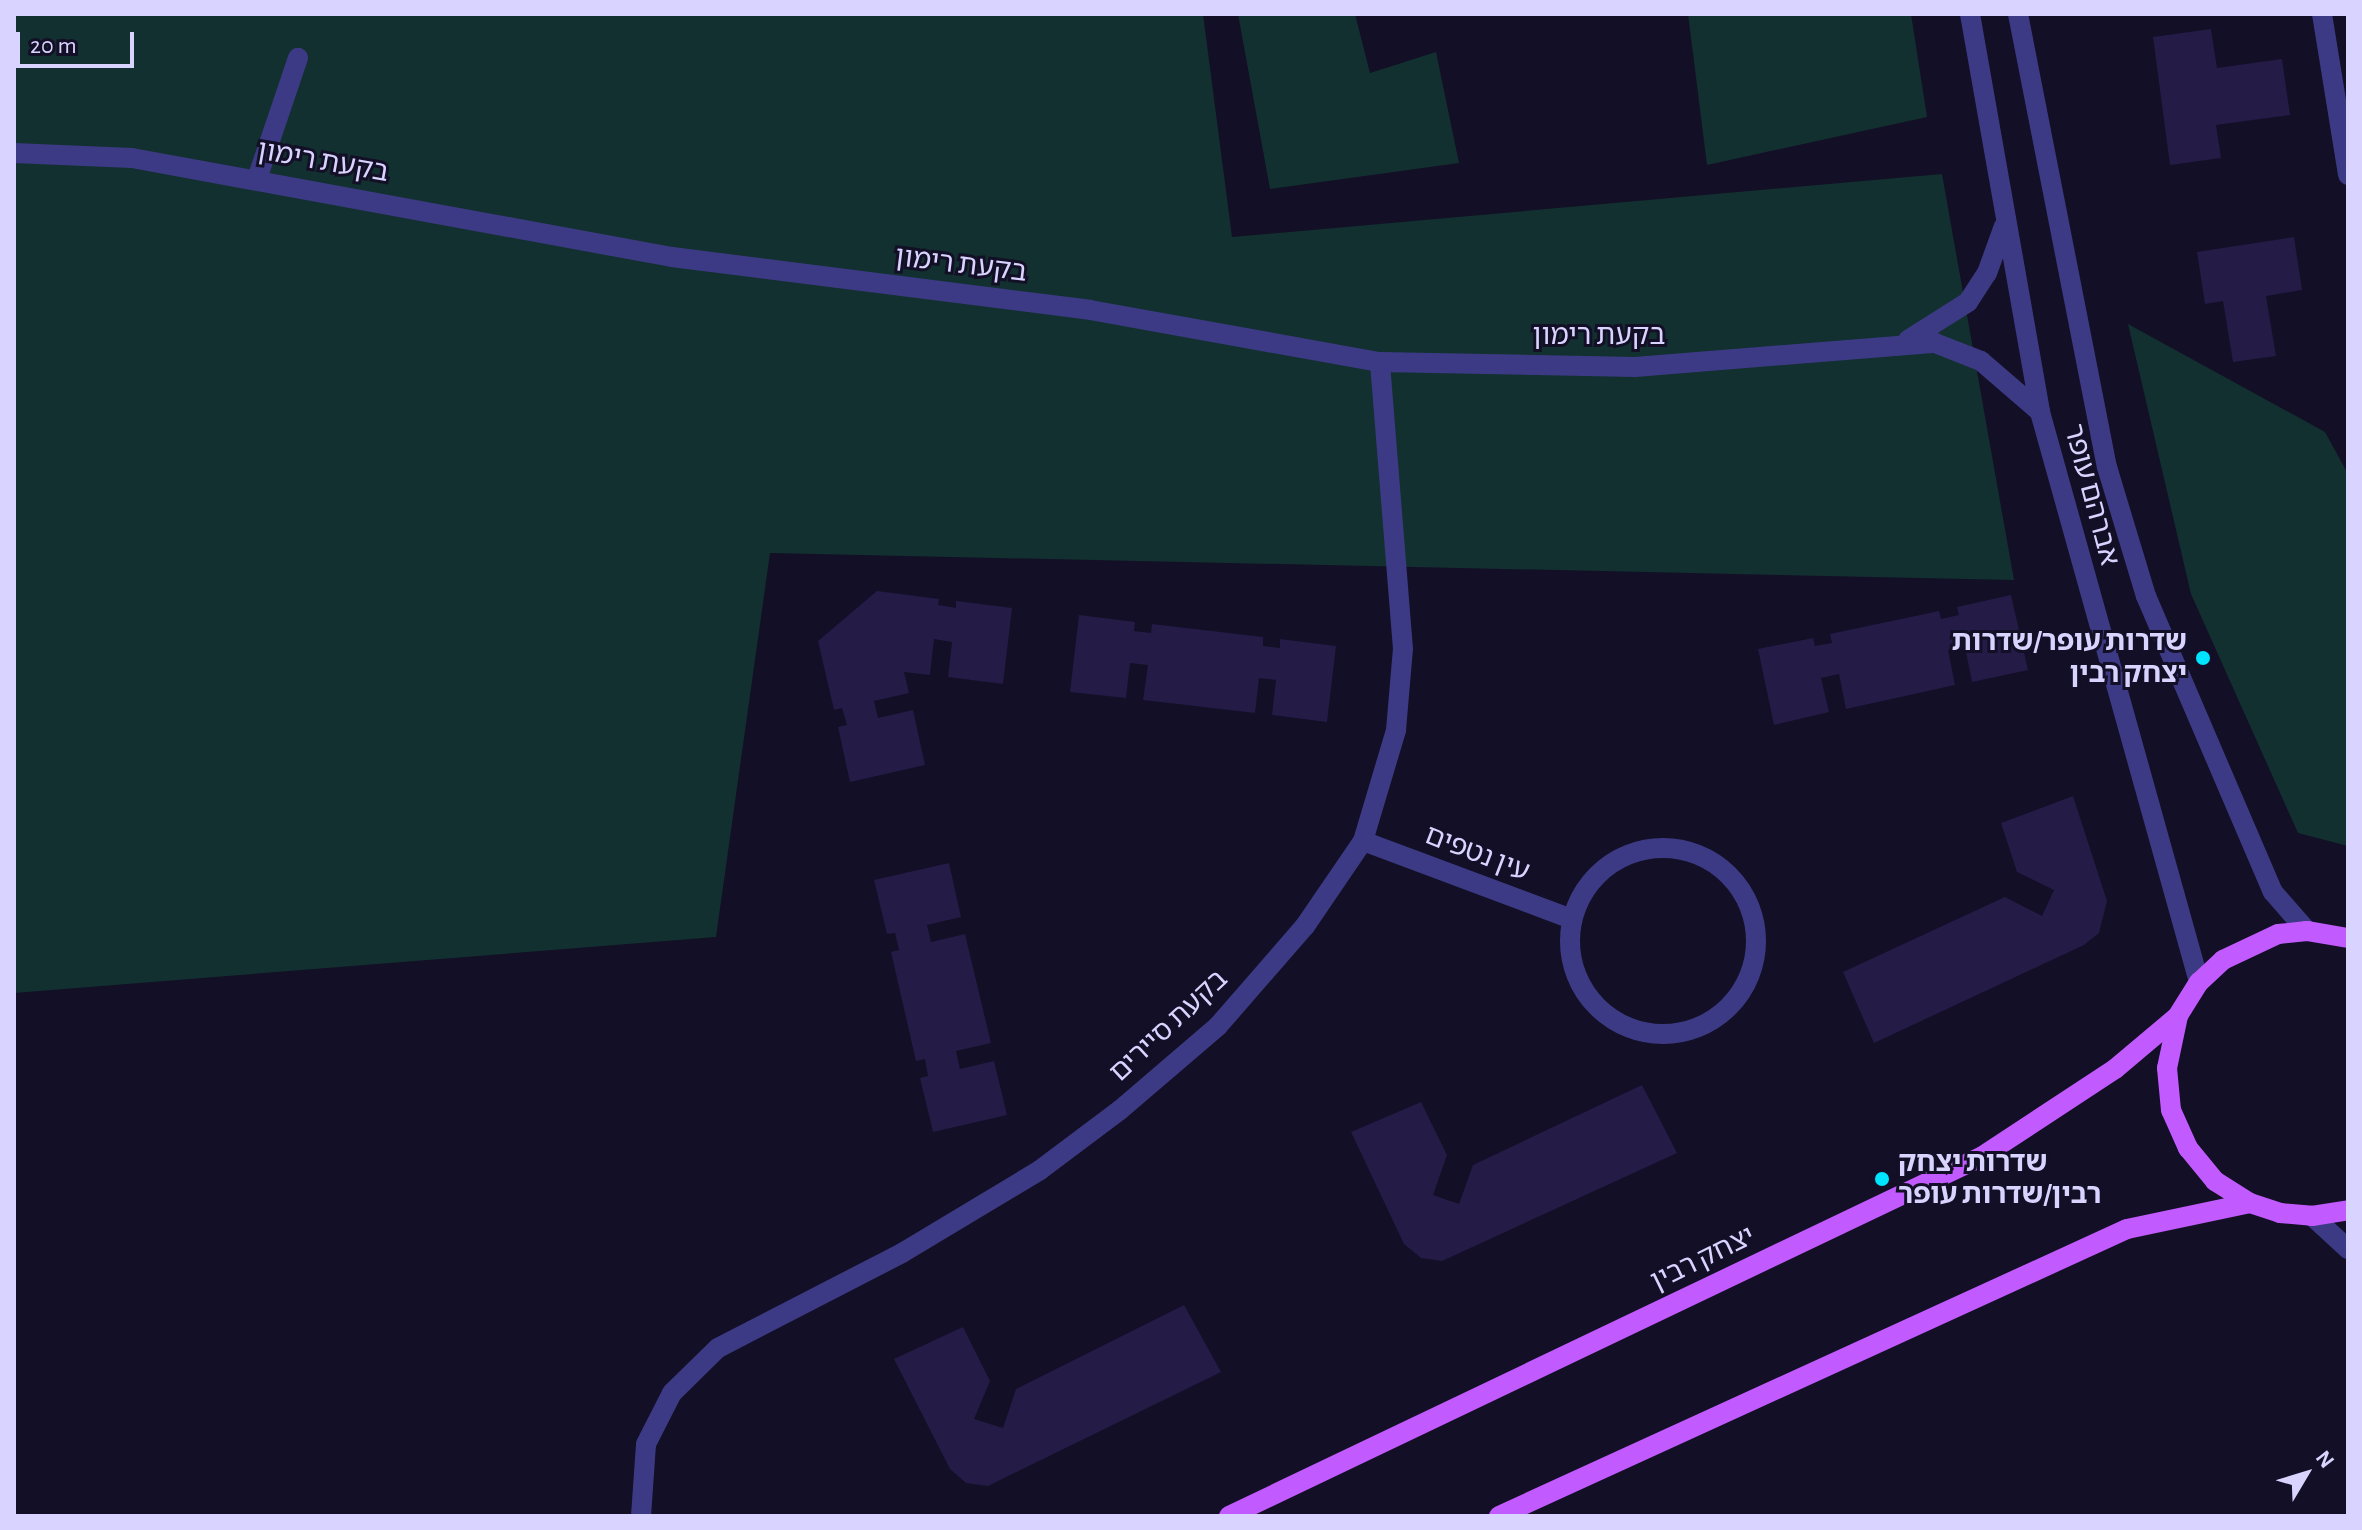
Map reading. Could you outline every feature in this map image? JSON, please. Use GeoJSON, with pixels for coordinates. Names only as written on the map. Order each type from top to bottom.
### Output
{"type":"FeatureCollection","features":[{"type":"Feature","properties":{"kind":"main road"},"geometry":{"type":"LineString","coordinates":[[2348,938],[2307,931],[2251,943],[2199,982],[2178,1016],[2167,1068],[2171,1110],[2188,1148],[2215,1181],[2250,1203],[2312,1216],[2348,1210]]}},
{"type":"Feature","properties":{"kind":"main road","name":"יצחק רבין"},"geometry":{"type":"LineString","coordinates":[[1229,1516],[1981,1157],[2092,1086],[2178,1016]]}},
{"type":"Feature","properties":{"kind":"main road"},"geometry":{"type":"LineString","coordinates":[[1499,1516],[2127,1229],[2250,1203]]}},
{"type":"Feature","properties":{"kind":"street","name":"אברהם עופר"},"geometry":{"type":"LineString","coordinates":[[1970,14],[2040,412],[2199,982]]}},
{"type":"Feature","properties":{"kind":"street","name":"אברהם עופר"},"geometry":{"type":"LineString","coordinates":[[2018,14],[2107,467],[2146,596],[2273,892],[2307,931]]}},
{"type":"Feature","properties":{"kind":"street"},"geometry":{"type":"LineString","coordinates":[[2322,14],[2348,175]]}},
{"type":"Feature","properties":{"kind":"street"},"geometry":{"type":"LineString","coordinates":[[257,179],[298,58]]}},
{"type":"Feature","properties":{"kind":"street","name":"בקעת רימון"},"geometry":{"type":"LineString","coordinates":[[14,153],[132,158],[672,257],[1090,310],[1380,362],[1635,367],[1905,342],[1950,346],[1981,361],[2040,412]]}},
{"type":"Feature","properties":{"kind":"street","name":"בקעת רימון"},"geometry":{"type":"LineString","coordinates":[[1905,342],[1968,302],[1987,273],[2005,224]]}},
{"type":"Feature","properties":{"kind":"street","name":"בקעת סיירים"},"geometry":{"type":"LineString","coordinates":[[641,1516],[646,1444],[672,1393],[718,1348],[902,1253],[1040,1170],[1120,1110],[1218,1026],[1305,926],[1363,841],[1396,730],[1403,649],[1380,362]]}},
{"type":"Feature","properties":{"kind":"street","name":"עין נטפים"},"geometry":{"type":"LineString","coordinates":[[1363,841],[1572,919]]}},
{"type":"Feature","properties":{"kind":"street"},"geometry":{"type":"LineString","coordinates":[[1659,847],[1689,851],[1716,863],[1738,885],[1752,912],[1757,941],[1752,972],[1738,999],[1715,1020],[1685,1033],[1654,1035],[1623,1026],[1597,1008],[1578,982],[1569,951],[1572,919],[1583,891],[1603,868],[1629,853],[1659,847]]}},
{"type":"Feature","properties":{"kind":"street"},"geometry":{"type":"LineString","coordinates":[[2312,1216],[2348,1249]]}},
{"type":"Feature","properties":{"kind":"green space"},"geometry":{"type":"Polygon","coordinates":[[[14,14],[1203,14],[1232,237],[1942,174],[2014,580],[770,553],[716,937],[14,993],[14,14]]]}},
{"type":"Feature","properties":{"kind":"green space"},"geometry":{"type":"Polygon","coordinates":[[[1238,14],[1355,14],[1370,73],[1436,52],[1459,163],[1270,189],[1238,14]]]}},
{"type":"Feature","properties":{"kind":"green space"},"geometry":{"type":"Polygon","coordinates":[[[1688,14],[1911,14],[1927,117],[1707,165],[1688,14]]]}},
{"type":"Feature","properties":{"kind":"green space"},"geometry":{"type":"Polygon","coordinates":[[[2128,324],[2325,432],[2348,474],[2348,846],[2298,833],[2191,594],[2128,324]]]}},
{"type":"Feature","properties":{"kind":"building"},"geometry":{"type":"Polygon","coordinates":[[[2211,29],[2217,68],[2282,59],[2290,115],[2216,125],[2221,158],[2170,165],[2153,37],[2211,29]]]}},
{"type":"Feature","properties":{"kind":"building"},"geometry":{"type":"Polygon","coordinates":[[[2294,237],[2302,290],[2266,296],[2276,356],[2233,362],[2223,301],[2205,304],[2197,252],[2294,237]]]}},
{"type":"Feature","properties":{"kind":"building"},"geometry":{"type":"Polygon","coordinates":[[[877,591],[939,599],[938,605],[956,608],[956,601],[1012,608],[1003,684],[948,677],[952,642],[934,639],[930,675],[904,672],[909,693],[874,701],[878,718],[913,710],[925,765],[850,782],[838,727],[847,725],[842,708],[834,710],[818,641],[877,591]]]}},
{"type":"Feature","properties":{"kind":"building"},"geometry":{"type":"Polygon","coordinates":[[[2011,595],[2028,670],[1972,682],[1965,647],[1948,650],[1955,685],[1846,709],[1839,674],[1821,678],[1829,712],[1774,725],[1758,649],[1813,638],[1815,646],[1832,643],[1830,634],[1939,611],[1941,619],[1959,615],[1957,607],[2011,595]]]}},
{"type":"Feature","properties":{"kind":"building"},"geometry":{"type":"Polygon","coordinates":[[[1079,615],[1135,622],[1134,631],[1151,633],[1152,624],[1263,637],[1263,646],[1280,648],[1280,639],[1336,646],[1327,722],[1272,715],[1276,680],[1259,678],[1255,713],[1143,700],[1148,665],[1130,663],[1126,698],[1070,692],[1079,615]]]}},
{"type":"Feature","properties":{"kind":"building"},"geometry":{"type":"Polygon","coordinates":[[[2073,796],[2107,901],[2099,933],[2084,945],[1874,1043],[1843,972],[2005,897],[2042,916],[2054,890],[2017,872],[2001,823],[2073,796]]]}},
{"type":"Feature","properties":{"kind":"building"},"geometry":{"type":"Polygon","coordinates":[[[949,863],[961,917],[927,925],[931,942],[965,934],[991,1043],[956,1051],[960,1069],[994,1061],[1007,1115],[933,1132],[920,1078],[928,1076],[925,1059],[916,1061],[891,952],[899,950],[895,933],[887,934],[874,880],[949,863]]]}},
{"type":"Feature","properties":{"kind":"building"},"geometry":{"type":"Polygon","coordinates":[[[1642,1085],[1677,1153],[1442,1261],[1421,1258],[1404,1244],[1351,1132],[1421,1102],[1447,1155],[1433,1195],[1459,1204],[1473,1165],[1642,1085]]]}},
{"type":"Feature","properties":{"kind":"building"},"geometry":{"type":"Polygon","coordinates":[[[1184,1305],[1221,1372],[988,1486],[966,1483],[950,1469],[894,1359],[963,1327],[990,1381],[974,1419],[1003,1428],[1016,1389],[1184,1305]]]}},
{"type":"Feature","properties":{"kind":"place","name":"שדרות עופר/שדרות יצחק רבין"},"geometry":{"type":"Point","coordinates":[2203,658]}},
{"type":"Feature","properties":{"kind":"place","name":"שדרות יצחק רבין/שדרות עופר"},"geometry":{"type":"Point","coordinates":[1882,1179]}}]}
